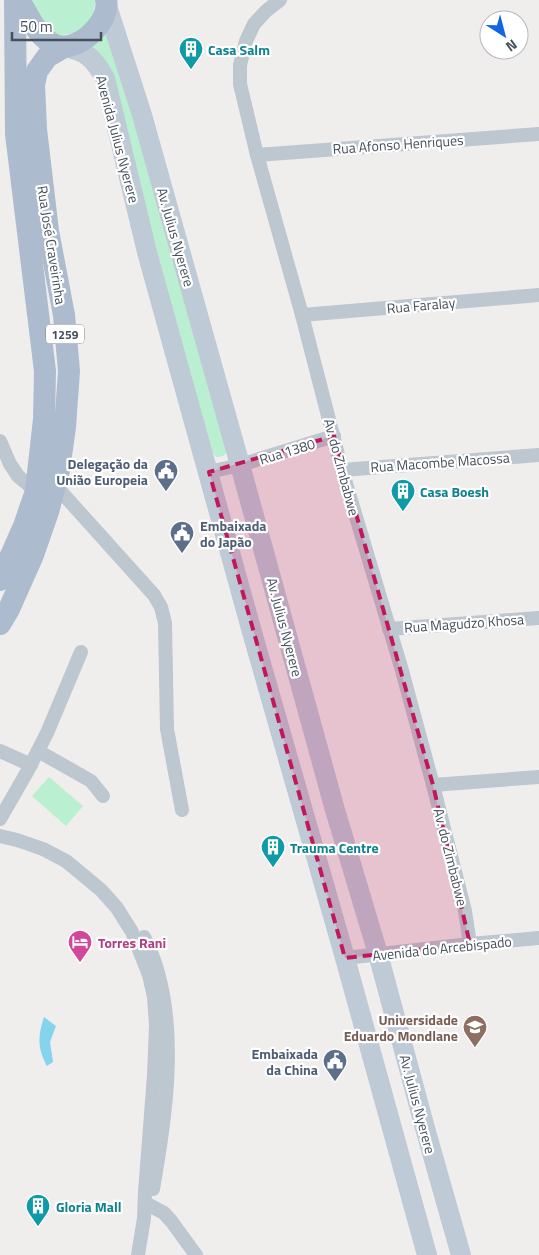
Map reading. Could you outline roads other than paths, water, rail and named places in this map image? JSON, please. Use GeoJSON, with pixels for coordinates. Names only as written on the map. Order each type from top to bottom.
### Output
{"type":"FeatureCollection","features":[{"type":"Feature","properties":{"kind":"main road","name":"Rua José Craveirinha"},"geometry":{"type":"LineString","coordinates":[[0,624],[9,609],[33,556],[48,512],[45,488],[45,371],[16,134],[15,0]]}},
{"type":"Feature","properties":{"kind":"main road"},"geometry":{"type":"LineString","coordinates":[[19,0],[33,26],[39,33],[48,41],[64,48]]}},
{"type":"Feature","properties":{"kind":"main road","name":"Rua José Craveirinha"},"geometry":{"type":"LineString","coordinates":[[0,580],[24,526],[45,488],[59,470],[65,427],[69,370],[64,315],[48,231],[36,129],[34,84],[37,70],[48,57],[73,45],[96,30],[103,18],[106,3]]}},
{"type":"Feature","properties":{"kind":"main road","name":"Av. Julius Nyerere"},"geometry":{"type":"LineString","coordinates":[[106,3],[142,115],[461,1255]]}},
{"type":"Feature","properties":{"kind":"main road","name":"Avenida Julius Nyerere"},"geometry":{"type":"LineString","coordinates":[[64,48],[82,52],[96,63],[105,78],[147,252],[209,472]]}},
{"type":"Feature","properties":{"kind":"main road"},"geometry":{"type":"LineString","coordinates":[[209,472],[254,641],[345,958],[427,1255]]}},
{"type":"Feature","properties":{"kind":"street","name":"Av. do Zimbabwe"},"geometry":{"type":"LineString","coordinates":[[280,0],[254,24],[246,41],[240,65],[240,84],[257,155],[302,315],[342,470],[401,667],[433,785],[465,911],[470,944]]}},
{"type":"Feature","properties":{"kind":"street","name":"Rua Afonso Henriques"},"geometry":{"type":"LineString","coordinates":[[257,155],[539,134]]}},
{"type":"Feature","properties":{"kind":"street","name":"Rua Faralay"},"geometry":{"type":"LineString","coordinates":[[302,315],[539,294]]}},
{"type":"Feature","properties":{"kind":"street","name":"Rua 1380"},"geometry":{"type":"LineString","coordinates":[[209,472],[240,465],[334,436]]}},
{"type":"Feature","properties":{"kind":"street"},"geometry":{"type":"LineString","coordinates":[[0,441],[10,464],[18,476],[45,488],[154,595],[161,608],[165,623],[167,729],[182,810]]}},
{"type":"Feature","properties":{"kind":"street","name":"Rua Macombe Macossa"},"geometry":{"type":"LineString","coordinates":[[342,470],[539,455]]}},
{"type":"Feature","properties":{"kind":"street","name":"Rua Magudzo Khosa"},"geometry":{"type":"LineString","coordinates":[[389,629],[539,618]]}},
{"type":"Feature","properties":{"kind":"street"},"geometry":{"type":"LineString","coordinates":[[0,819],[38,751],[81,652]]}},
{"type":"Feature","properties":{"kind":"street"},"geometry":{"type":"LineString","coordinates":[[0,751],[31,765]]}},
{"type":"Feature","properties":{"kind":"street"},"geometry":{"type":"LineString","coordinates":[[38,751],[91,780],[103,796]]}},
{"type":"Feature","properties":{"kind":"street"},"geometry":{"type":"LineString","coordinates":[[433,785],[539,777]]}},
{"type":"Feature","properties":{"kind":"street"},"geometry":{"type":"LineString","coordinates":[[0,827],[48,842],[72,855],[107,884],[124,904],[140,928],[158,972],[164,997],[168,1053],[160,1151],[152,1194],[144,1218],[138,1255]]}},
{"type":"Feature","properties":{"kind":"street"},"geometry":{"type":"LineString","coordinates":[[0,836],[17,840],[66,861],[100,890],[117,908],[132,932],[140,951],[149,975],[154,997],[156,1025],[154,1075],[144,1192],[144,1218]]}},
{"type":"Feature","properties":{"kind":"street","name":"Avenida do Arcebispado"},"geometry":{"type":"LineString","coordinates":[[345,958],[539,938]]}},
{"type":"Feature","properties":{"kind":"street"},"geometry":{"type":"LineString","coordinates":[[148,1205],[164,1213],[196,1255]]}},
{"type":"Feature","properties":{"kind":"water"},"geometry":{"type":"Polygon","coordinates":[[[44,1017],[56,1026],[50,1042],[53,1062],[47,1066],[40,1047],[44,1017]]]}},
{"type":"Feature","properties":{"kind":"place","name":"Casa Salm"},"geometry":{"type":"Point","coordinates":[191,70]}},
{"type":"Feature","properties":{"kind":"place","name":"Delegação da União Europeia"},"geometry":{"type":"Point","coordinates":[166,492]}},
{"type":"Feature","properties":{"kind":"place","name":"Casa Boesh"},"geometry":{"type":"Point","coordinates":[403,512]}},
{"type":"Feature","properties":{"kind":"place","name":"Embaixada do Japão"},"geometry":{"type":"Point","coordinates":[182,554]}},
{"type":"Feature","properties":{"kind":"place","name":"Trauma Centre"},"geometry":{"type":"Point","coordinates":[273,868]}},
{"type":"Feature","properties":{"kind":"place","name":"Torres Rani"},"geometry":{"type":"Point","coordinates":[80,963]}},
{"type":"Feature","properties":{"kind":"place","name":"Universidade Eduardo Mondlane"},"geometry":{"type":"Point","coordinates":[475,1048]}},
{"type":"Feature","properties":{"kind":"place","name":"Embaixada da China"},"geometry":{"type":"Point","coordinates":[335,1082]}},
{"type":"Feature","properties":{"kind":"place","name":"Gloria Mall"},"geometry":{"type":"Point","coordinates":[38,1227]}}]}
